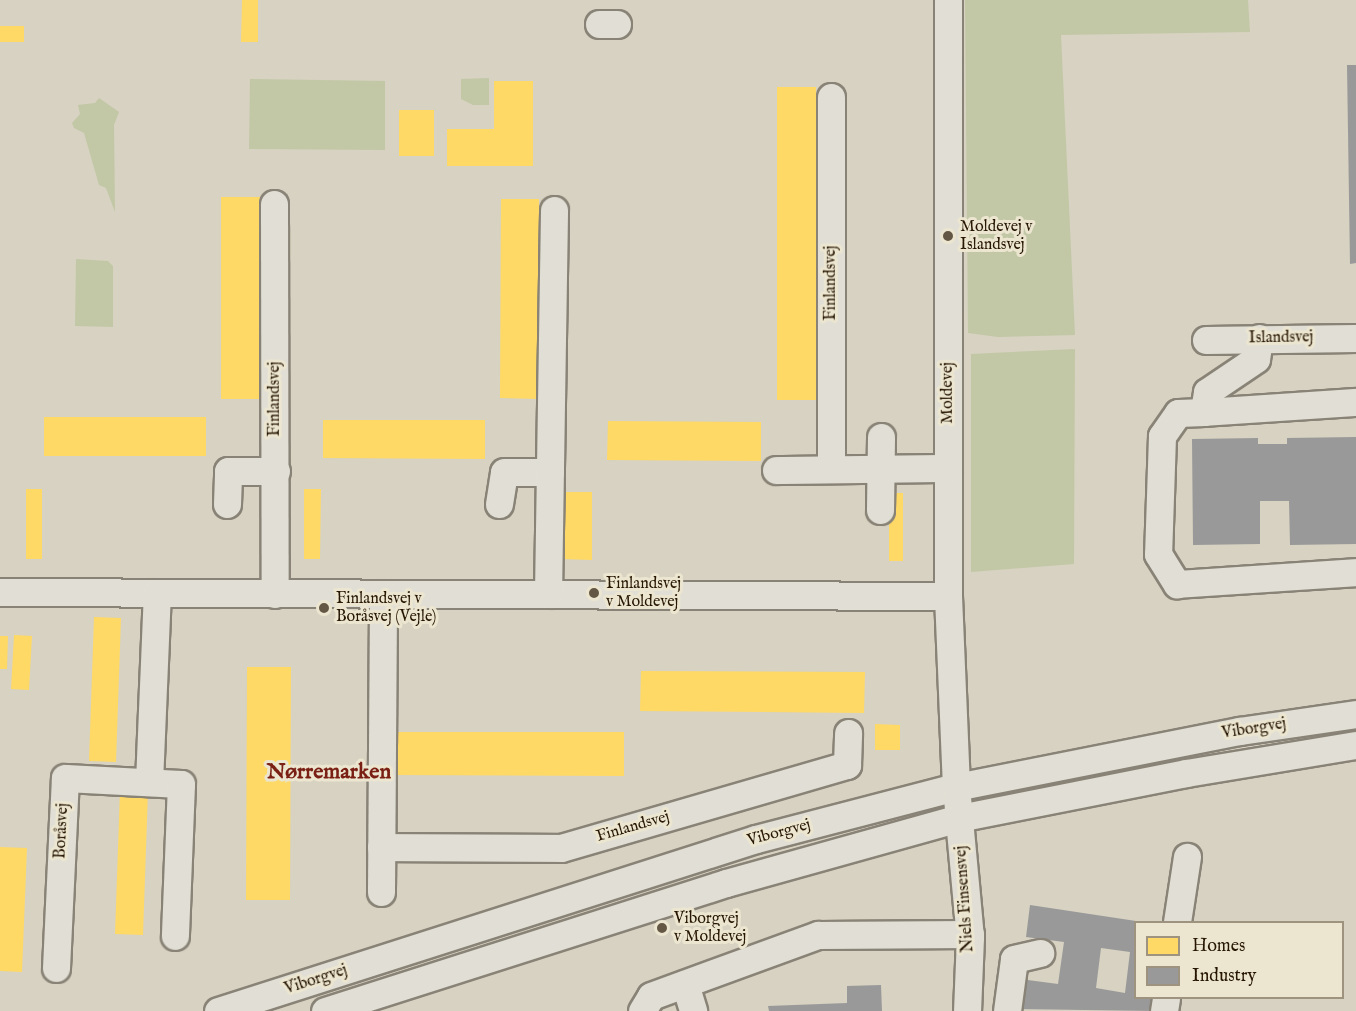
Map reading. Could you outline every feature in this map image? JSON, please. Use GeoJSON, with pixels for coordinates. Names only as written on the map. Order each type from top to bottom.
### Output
{"type":"FeatureCollection","features":[{"type":"Feature","properties":{"kind":"street","name":"Moldevej"},"geometry":{"type":"LineString","coordinates":[[948,0],[948,596],[956,787]]}},
{"type":"Feature","properties":{"kind":"street","name":"Finlandsvej"},"geometry":{"type":"LineString","coordinates":[[831,97],[831,469]]}},
{"type":"Feature","properties":{"kind":"street","name":"Finlandsvej"},"geometry":{"type":"LineString","coordinates":[[274,204],[275,594]]}},
{"type":"Feature","properties":{"kind":"street"},"geometry":{"type":"LineString","coordinates":[[548,594],[554,210]]}},
{"type":"Feature","properties":{"kind":"street","name":"Islandsvej"},"geometry":{"type":"LineString","coordinates":[[1206,339],[1356,338]]}},
{"type":"Feature","properties":{"kind":"street"},"geometry":{"type":"LineString","coordinates":[[1204,412],[1207,392],[1256,359],[1259,339]]}},
{"type":"Feature","properties":{"kind":"street"},"geometry":{"type":"LineString","coordinates":[[1356,402],[1178,413],[1162,436],[1158,554],[1177,584],[1356,572]]}},
{"type":"Feature","properties":{"kind":"street"},"geometry":{"type":"LineString","coordinates":[[880,510],[881,437]]}},
{"type":"Feature","properties":{"kind":"street"},"geometry":{"type":"LineString","coordinates":[[776,470],[948,468]]}},
{"type":"Feature","properties":{"kind":"street"},"geometry":{"type":"LineString","coordinates":[[228,504],[228,471],[276,471]]}},
{"type":"Feature","properties":{"kind":"street"},"geometry":{"type":"LineString","coordinates":[[499,504],[504,472],[550,472]]}},
{"type":"Feature","properties":{"kind":"street"},"geometry":{"type":"LineString","coordinates":[[0,592],[948,596]]}},
{"type":"Feature","properties":{"kind":"street"},"geometry":{"type":"LineString","coordinates":[[149,782],[157,593]]}},
{"type":"Feature","properties":{"kind":"street"},"geometry":{"type":"LineString","coordinates":[[381,892],[383,594]]}},
{"type":"Feature","properties":{"kind":"street","name":"Viborgvej"},"geometry":{"type":"LineString","coordinates":[[218,1011],[756,839],[956,787],[1228,733],[1356,714]]}},
{"type":"Feature","properties":{"kind":"street","name":"Finlandsvej"},"geometry":{"type":"LineString","coordinates":[[381,847],[561,848],[847,765],[848,733]]}},
{"type":"Feature","properties":{"kind":"street","name":"Viborgvej"},"geometry":{"type":"LineString","coordinates":[[325,1011],[726,883],[959,818],[1186,773],[1356,745]]}},
{"type":"Feature","properties":{"kind":"street","name":"Boråsvej"},"geometry":{"type":"LineString","coordinates":[[56,968],[65,778],[181,784],[175,936]]}},
{"type":"Feature","properties":{"kind":"street","name":"Niels Finsensvej"},"geometry":{"type":"LineString","coordinates":[[956,787],[970,934],[967,1011]]}},
{"type":"Feature","properties":{"kind":"street"},"geometry":{"type":"LineString","coordinates":[[1177,921],[1186,857]]}},
{"type":"Feature","properties":{"kind":"street"},"geometry":{"type":"LineString","coordinates":[[642,1011],[651,996],[818,935],[970,934]]}},
{"type":"Feature","properties":{"kind":"street"},"geometry":{"type":"LineString","coordinates":[[1007,1011],[1014,959],[1040,953]]}},
{"type":"Feature","properties":{"kind":"street"},"geometry":{"type":"LineString","coordinates":[[685,984],[693,1011]]}},
{"type":"Feature","properties":{"kind":"green space"},"geometry":{"type":"Polygon","coordinates":[[[965,0],[1248,0],[1250,32],[1061,35],[1075,335],[998,337],[968,333],[965,0]]]}},
{"type":"Feature","properties":{"kind":"green space"},"geometry":{"type":"Polygon","coordinates":[[[489,78],[489,105],[473,105],[461,99],[461,79],[489,78]]]}},
{"type":"Feature","properties":{"kind":"green space"},"geometry":{"type":"Polygon","coordinates":[[[250,79],[385,81],[385,150],[249,149],[250,79]]]}},
{"type":"Feature","properties":{"kind":"green space"},"geometry":{"type":"Polygon","coordinates":[[[99,98],[119,112],[114,125],[115,212],[106,188],[99,185],[84,133],[74,128],[72,123],[80,114],[78,105],[95,103],[99,98]]]}},
{"type":"Feature","properties":{"kind":"green space"},"geometry":{"type":"Polygon","coordinates":[[[76,259],[108,261],[113,266],[113,327],[75,326],[76,259]]]}},
{"type":"Feature","properties":{"kind":"green space"},"geometry":{"type":"Polygon","coordinates":[[[1075,349],[1074,564],[971,572],[971,354],[1075,349]]]}},
{"type":"Feature","properties":{"kind":"building: Homes"},"geometry":{"type":"Polygon","coordinates":[[[242,0],[258,0],[258,42],[241,42],[242,0]]]}},
{"type":"Feature","properties":{"kind":"building: Homes"},"geometry":{"type":"Polygon","coordinates":[[[0,26],[24,26],[24,42],[0,42],[0,26]]]}},
{"type":"Feature","properties":{"kind":"building: Homes"},"geometry":{"type":"Polygon","coordinates":[[[494,81],[533,81],[533,166],[447,166],[447,129],[494,129],[494,81]]]}},
{"type":"Feature","properties":{"kind":"building: Homes"},"geometry":{"type":"Polygon","coordinates":[[[777,87],[816,87],[816,400],[777,400],[777,87]]]}},
{"type":"Feature","properties":{"kind":"building: Homes"},"geometry":{"type":"Polygon","coordinates":[[[399,110],[434,110],[434,156],[399,156],[399,110]]]}},
{"type":"Feature","properties":{"kind":"building: Homes"},"geometry":{"type":"Polygon","coordinates":[[[221,197],[260,197],[259,399],[221,399],[221,197]]]}},
{"type":"Feature","properties":{"kind":"building: Homes"},"geometry":{"type":"Polygon","coordinates":[[[501,199],[539,199],[539,399],[500,398],[501,199]]]}},
{"type":"Feature","properties":{"kind":"building: Homes"},"geometry":{"type":"Polygon","coordinates":[[[44,417],[206,417],[206,456],[44,456],[44,417]]]}},
{"type":"Feature","properties":{"kind":"building: Homes"},"geometry":{"type":"Polygon","coordinates":[[[323,420],[485,420],[485,459],[323,458],[323,420]]]}},
{"type":"Feature","properties":{"kind":"building: Homes"},"geometry":{"type":"Polygon","coordinates":[[[608,421],[761,422],[761,461],[607,460],[608,421]]]}},
{"type":"Feature","properties":{"kind":"building: Homes"},"geometry":{"type":"Polygon","coordinates":[[[26,489],[42,489],[42,559],[26,559],[26,489]]]}},
{"type":"Feature","properties":{"kind":"building: Homes"},"geometry":{"type":"Polygon","coordinates":[[[304,489],[321,489],[320,559],[304,559],[304,489]]]}},
{"type":"Feature","properties":{"kind":"building: Homes"},"geometry":{"type":"Polygon","coordinates":[[[560,492],[592,492],[592,560],[560,559],[560,492]]]}},
{"type":"Feature","properties":{"kind":"building: Homes"},"geometry":{"type":"Polygon","coordinates":[[[889,493],[903,493],[903,561],[889,561],[889,493]]]}},
{"type":"Feature","properties":{"kind":"building: Homes"},"geometry":{"type":"Polygon","coordinates":[[[94,617],[121,618],[116,762],[89,761],[94,617]]]}},
{"type":"Feature","properties":{"kind":"building: Homes"},"geometry":{"type":"Polygon","coordinates":[[[14,635],[32,636],[29,690],[11,689],[14,635]]]}},
{"type":"Feature","properties":{"kind":"building: Homes"},"geometry":{"type":"Polygon","coordinates":[[[0,636],[8,636],[7,669],[0,669],[0,636]]]}},
{"type":"Feature","properties":{"kind":"building: Homes"},"geometry":{"type":"Polygon","coordinates":[[[247,667],[291,667],[290,900],[246,900],[247,667]]]}},
{"type":"Feature","properties":{"kind":"building: Homes"},"geometry":{"type":"Polygon","coordinates":[[[641,671],[865,672],[864,713],[640,711],[641,671]]]}},
{"type":"Feature","properties":{"kind":"building: Homes"},"geometry":{"type":"Polygon","coordinates":[[[875,724],[900,725],[900,750],[875,750],[875,724]]]}},
{"type":"Feature","properties":{"kind":"building: Homes"},"geometry":{"type":"Polygon","coordinates":[[[393,732],[624,732],[624,776],[393,775],[393,732]]]}},
{"type":"Feature","properties":{"kind":"building: Homes"},"geometry":{"type":"Polygon","coordinates":[[[120,790],[148,791],[143,935],[115,934],[120,790]]]}},
{"type":"Feature","properties":{"kind":"building: Homes"},"geometry":{"type":"Polygon","coordinates":[[[0,847],[27,848],[22,972],[0,971],[0,847]]]}},
{"type":"Feature","properties":{"kind":"building: Industry"},"geometry":{"type":"Polygon","coordinates":[[[1347,65],[1356,65],[1356,263],[1350,264],[1347,65]]]}},
{"type":"Feature","properties":{"kind":"building: Industry"},"geometry":{"type":"Polygon","coordinates":[[[1356,437],[1356,544],[1290,545],[1289,501],[1260,501],[1260,544],[1193,545],[1192,439],[1258,438],[1258,444],[1287,444],[1287,438],[1356,437]]]}},
{"type":"Feature","properties":{"kind":"building: Industry"},"geometry":{"type":"Polygon","coordinates":[[[1030,905],[1136,921],[1134,921],[1134,999],[1156,999],[1154,1011],[1016,1009],[1020,979],[1058,984],[1064,942],[1026,937],[1030,905]],[[1101,948],[1096,988],[1125,993],[1130,952],[1101,948]]]}},
{"type":"Feature","properties":{"kind":"building: Industry"},"geometry":{"type":"Polygon","coordinates":[[[881,985],[882,1011],[769,1011],[768,1006],[847,1003],[847,986],[881,985]]]}},
{"type":"Feature","properties":{"kind":"place","name":"Moldevej v Islandsvej"},"geometry":{"type":"Point","coordinates":[948,236]}},
{"type":"Feature","properties":{"kind":"place","name":"Finlandsvej v Moldevej"},"geometry":{"type":"Point","coordinates":[594,593]}},
{"type":"Feature","properties":{"kind":"place","name":"Finlandsvej v Boråsvej (Vejle)"},"geometry":{"type":"Point","coordinates":[324,608]}},
{"type":"Feature","properties":{"kind":"place","name":"Viborgvej v Moldevej"},"geometry":{"type":"Point","coordinates":[662,928]}},
{"type":"Feature","properties":{"kind":"district","name":"Nørremarken"},"geometry":{"type":"Point","coordinates":[329,773]}}]}
